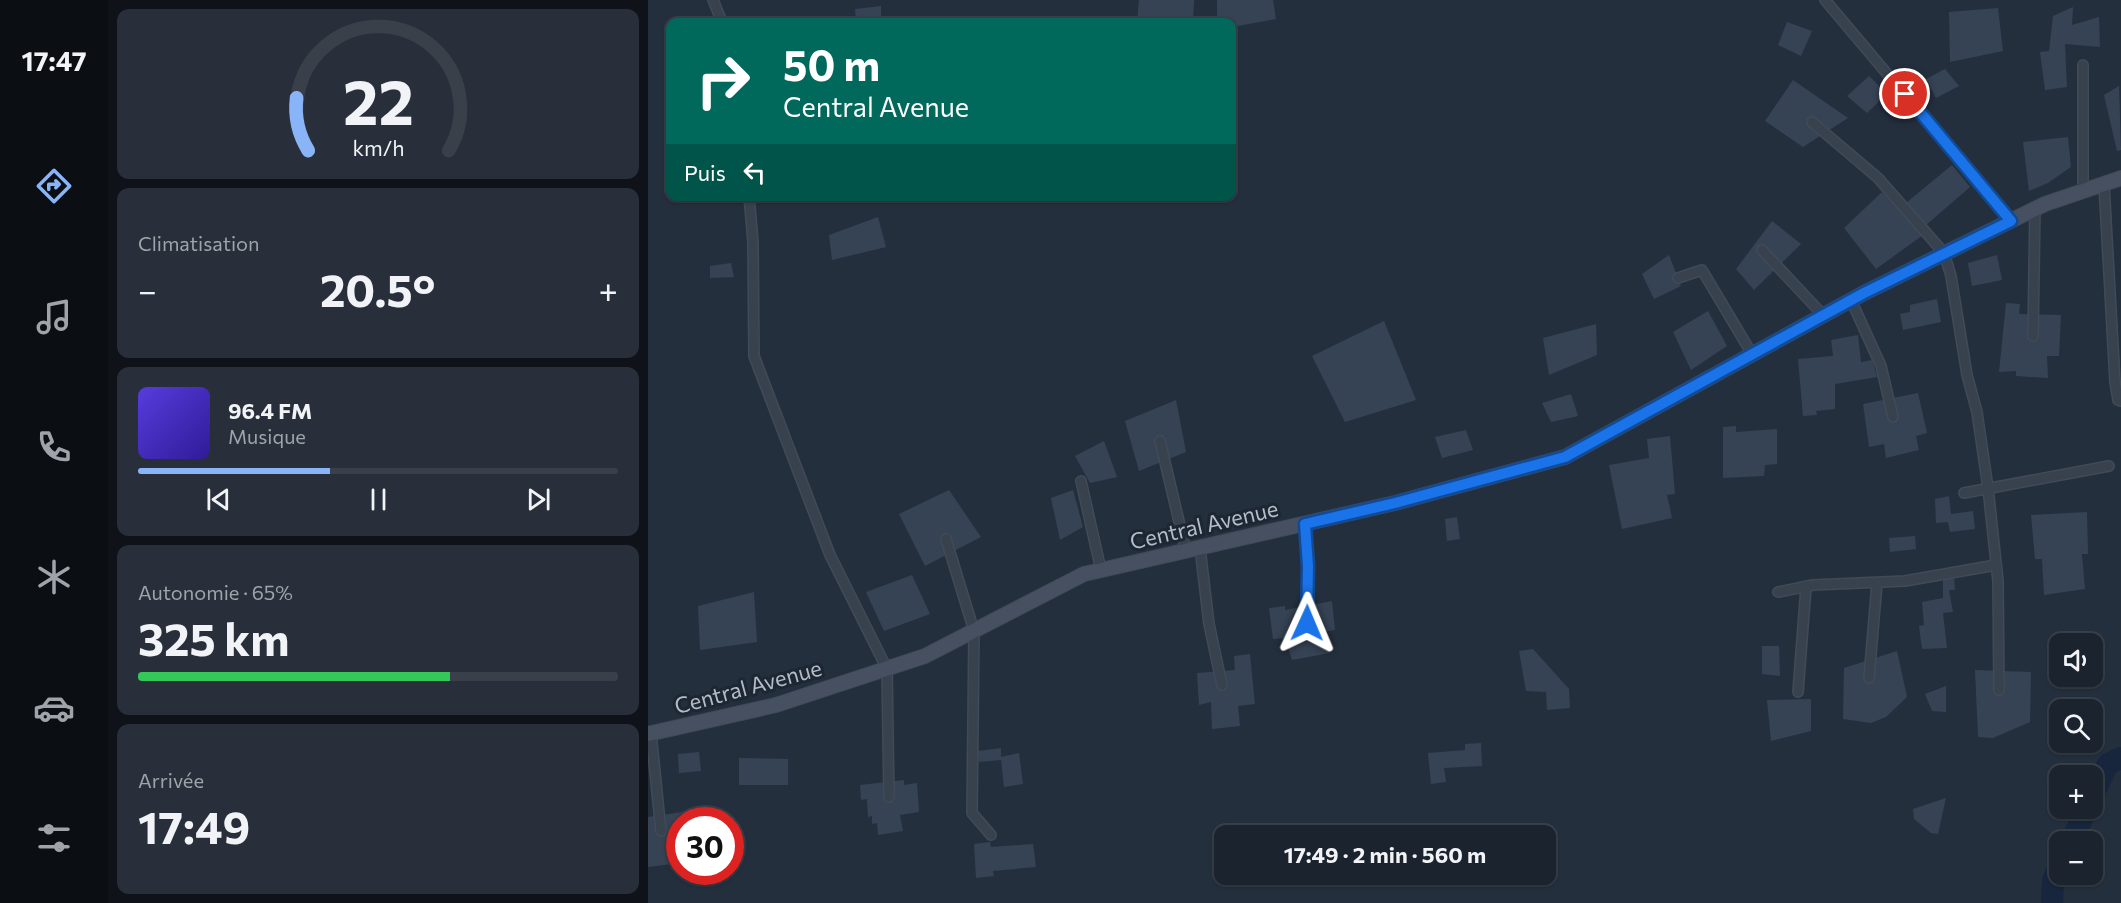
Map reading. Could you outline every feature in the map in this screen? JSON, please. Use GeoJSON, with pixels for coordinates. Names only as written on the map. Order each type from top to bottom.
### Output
{"type":"FeatureCollection","features":[{"type":"Feature","properties":{"kind":"street"},"geometry":{"type":"LineString","coordinates":[[713,0],[720,18]]}},
{"type":"Feature","properties":{"kind":"street"},"geometry":{"type":"LineString","coordinates":[[1825,0],[2011,221]]}},
{"type":"Feature","properties":{"kind":"street"},"geometry":{"type":"LineString","coordinates":[[2083,65],[2083,191]]}},
{"type":"Feature","properties":{"kind":"street"},"geometry":{"type":"LineString","coordinates":[[1812,122],[1878,178],[1944,254],[1952,276],[1967,375],[1977,412],[1988,488],[1996,565],[1999,690]]}},
{"type":"Feature","properties":{"kind":"street","name":"Central Avenue"},"geometry":{"type":"LineString","coordinates":[[650,734],[776,705],[925,656],[1084,574],[1395,503],[1565,457],[1851,300],[2035,209],[2121,178]]}},
{"type":"Feature","properties":{"kind":"street"},"geometry":{"type":"LineString","coordinates":[[2104,184],[2115,382],[2118,399],[2121,401]]}},
{"type":"Feature","properties":{"kind":"street"},"geometry":{"type":"LineString","coordinates":[[749,201],[753,242],[753,356],[830,555],[887,669],[889,797]]}},
{"type":"Feature","properties":{"kind":"street"},"geometry":{"type":"LineString","coordinates":[[2032,336],[2035,209]]}},
{"type":"Feature","properties":{"kind":"street"},"geometry":{"type":"LineString","coordinates":[[1762,250],[1823,315]]}},
{"type":"Feature","properties":{"kind":"street"},"geometry":{"type":"LineString","coordinates":[[1678,278],[1702,270],[1752,354]]}},
{"type":"Feature","properties":{"kind":"street"},"geometry":{"type":"LineString","coordinates":[[1851,300],[1881,366],[1893,417]]}},
{"type":"Feature","properties":{"kind":"street"},"geometry":{"type":"LineString","coordinates":[[1160,441],[1193,549],[1222,685]]}},
{"type":"Feature","properties":{"kind":"street"},"geometry":{"type":"LineString","coordinates":[[1964,493],[2109,466]]}},
{"type":"Feature","properties":{"kind":"street"},"geometry":{"type":"LineString","coordinates":[[1081,481],[1101,570]]}},
{"type":"Feature","properties":{"kind":"street"},"geometry":{"type":"LineString","coordinates":[[1305,524],[1308,566],[1307,623]]}},
{"type":"Feature","properties":{"kind":"street"},"geometry":{"type":"LineString","coordinates":[[946,539],[974,631],[972,813],[991,835]]}},
{"type":"Feature","properties":{"kind":"street"},"geometry":{"type":"LineString","coordinates":[[1778,592],[1806,587],[1905,581],[1996,565]]}},
{"type":"Feature","properties":{"kind":"street"},"geometry":{"type":"LineString","coordinates":[[1869,678],[1877,583]]}},
{"type":"Feature","properties":{"kind":"street"},"geometry":{"type":"LineString","coordinates":[[1798,692],[1806,587]]}},
{"type":"Feature","properties":{"kind":"street"},"geometry":{"type":"LineString","coordinates":[[650,734],[661,831]]}},
{"type":"Feature","properties":{"kind":"building"},"geometry":{"type":"Polygon","coordinates":[[[1139,0],[1194,0],[1193,18],[1137,18],[1139,0]]]}},
{"type":"Feature","properties":{"kind":"building"},"geometry":{"type":"Polygon","coordinates":[[[1217,0],[1273,0],[1276,19],[1236,26],[1236,18],[1217,18],[1217,0]]]}},
{"type":"Feature","properties":{"kind":"building"},"geometry":{"type":"Polygon","coordinates":[[[881,6],[881,18],[856,18],[855,9],[881,6]]]}},
{"type":"Feature","properties":{"kind":"building"},"geometry":{"type":"Polygon","coordinates":[[[2073,7],[2072,25],[2099,17],[2100,47],[2065,44],[2067,87],[2045,90],[2040,52],[2049,51],[2053,16],[2073,7]]]}},
{"type":"Feature","properties":{"kind":"building"},"geometry":{"type":"Polygon","coordinates":[[[1998,8],[2003,51],[1950,62],[1949,12],[1998,8]]]}},
{"type":"Feature","properties":{"kind":"building"},"geometry":{"type":"Polygon","coordinates":[[[976,16],[1001,18],[976,18],[976,16]]]}},
{"type":"Feature","properties":{"kind":"building"},"geometry":{"type":"Polygon","coordinates":[[[1787,22],[1812,31],[1801,56],[1778,45],[1787,22]]]}},
{"type":"Feature","properties":{"kind":"building"},"geometry":{"type":"Polygon","coordinates":[[[1945,69],[1959,86],[1936,98],[1926,79],[1945,69]]]}},
{"type":"Feature","properties":{"kind":"building"},"geometry":{"type":"Polygon","coordinates":[[[1869,76],[1887,94],[1867,113],[1847,96],[1869,76]]]}},
{"type":"Feature","properties":{"kind":"building"},"geometry":{"type":"Polygon","coordinates":[[[1793,80],[1848,118],[1803,147],[1765,121],[1793,80]]]}},
{"type":"Feature","properties":{"kind":"building"},"geometry":{"type":"Polygon","coordinates":[[[2119,86],[2121,150],[2117,151],[2104,95],[2119,86]]]}},
{"type":"Feature","properties":{"kind":"building"},"geometry":{"type":"Polygon","coordinates":[[[2068,137],[2071,167],[2048,183],[2029,191],[2023,142],[2068,137]]]}},
{"type":"Feature","properties":{"kind":"building"},"geometry":{"type":"Polygon","coordinates":[[[1952,165],[1970,187],[1925,226],[1906,203],[1952,165]]]}},
{"type":"Feature","properties":{"kind":"building"},"geometry":{"type":"Polygon","coordinates":[[[1882,192],[1923,235],[1876,269],[1844,228],[1882,192]]]}},
{"type":"Feature","properties":{"kind":"building"},"geometry":{"type":"Polygon","coordinates":[[[878,217],[886,247],[832,260],[829,235],[878,217]]]}},
{"type":"Feature","properties":{"kind":"building"},"geometry":{"type":"Polygon","coordinates":[[[1772,221],[1801,244],[1754,290],[1736,269],[1772,221]]]}},
{"type":"Feature","properties":{"kind":"building"},"geometry":{"type":"Polygon","coordinates":[[[1669,255],[1681,286],[1654,299],[1642,274],[1669,255]]]}},
{"type":"Feature","properties":{"kind":"building"},"geometry":{"type":"Polygon","coordinates":[[[1997,255],[2002,280],[1972,286],[1968,263],[1997,255]]]}},
{"type":"Feature","properties":{"kind":"building"},"geometry":{"type":"Polygon","coordinates":[[[731,263],[734,277],[710,278],[710,266],[731,263]]]}},
{"type":"Feature","properties":{"kind":"building"},"geometry":{"type":"Polygon","coordinates":[[[1937,299],[1941,322],[1903,330],[1900,314],[1910,312],[1910,305],[1937,299]]]}},
{"type":"Feature","properties":{"kind":"building"},"geometry":{"type":"Polygon","coordinates":[[[2006,303],[2020,304],[2019,314],[2061,315],[2059,356],[2047,356],[2048,378],[2016,376],[2016,371],[1999,372],[2006,303]]]}},
{"type":"Feature","properties":{"kind":"building"},"geometry":{"type":"Polygon","coordinates":[[[1708,311],[1727,346],[1691,370],[1673,332],[1708,311]]]}},
{"type":"Feature","properties":{"kind":"building"},"geometry":{"type":"Polygon","coordinates":[[[1384,321],[1416,400],[1345,422],[1312,356],[1384,321]]]}},
{"type":"Feature","properties":{"kind":"building"},"geometry":{"type":"Polygon","coordinates":[[[1596,324],[1597,355],[1549,375],[1543,338],[1596,324]]]}},
{"type":"Feature","properties":{"kind":"building"},"geometry":{"type":"Polygon","coordinates":[[[1858,335],[1861,362],[1872,360],[1877,377],[1835,384],[1835,409],[1816,411],[1817,415],[1803,416],[1798,359],[1833,356],[1831,340],[1858,335]]]}},
{"type":"Feature","properties":{"kind":"building"},"geometry":{"type":"Polygon","coordinates":[[[1918,393],[1927,433],[1916,436],[1919,450],[1886,458],[1884,444],[1869,447],[1863,404],[1918,393]]]}},
{"type":"Feature","properties":{"kind":"building"},"geometry":{"type":"Polygon","coordinates":[[[1571,394],[1578,416],[1551,422],[1542,403],[1571,394]]]}},
{"type":"Feature","properties":{"kind":"building"},"geometry":{"type":"Polygon","coordinates":[[[1176,400],[1186,452],[1139,471],[1125,421],[1176,400]]]}},
{"type":"Feature","properties":{"kind":"building"},"geometry":{"type":"Polygon","coordinates":[[[1736,426],[1736,432],[1777,429],[1777,464],[1765,465],[1764,476],[1723,478],[1723,427],[1736,426]]]}},
{"type":"Feature","properties":{"kind":"building"},"geometry":{"type":"Polygon","coordinates":[[[1466,430],[1473,450],[1442,458],[1435,437],[1466,430]]]}},
{"type":"Feature","properties":{"kind":"building"},"geometry":{"type":"Polygon","coordinates":[[[1670,436],[1675,494],[1667,495],[1672,518],[1622,529],[1609,465],[1649,458],[1647,439],[1670,436]]]}},
{"type":"Feature","properties":{"kind":"building"},"geometry":{"type":"Polygon","coordinates":[[[1104,441],[1117,477],[1090,483],[1075,456],[1104,441]]]}},
{"type":"Feature","properties":{"kind":"building"},"geometry":{"type":"Polygon","coordinates":[[[949,490],[981,537],[925,566],[899,514],[949,490]]]}},
{"type":"Feature","properties":{"kind":"building"},"geometry":{"type":"Polygon","coordinates":[[[1073,490],[1083,527],[1060,540],[1051,498],[1073,490]]]}},
{"type":"Feature","properties":{"kind":"building"},"geometry":{"type":"Polygon","coordinates":[[[1949,496],[1951,514],[1973,511],[1975,529],[1950,532],[1948,522],[1936,523],[1935,499],[1949,496]]]}},
{"type":"Feature","properties":{"kind":"building"},"geometry":{"type":"Polygon","coordinates":[[[2087,512],[2088,554],[2082,554],[2085,589],[2044,595],[2042,559],[2035,559],[2031,515],[2087,512]]]}},
{"type":"Feature","properties":{"kind":"building"},"geometry":{"type":"Polygon","coordinates":[[[1457,517],[1460,539],[1447,541],[1445,519],[1457,517]]]}},
{"type":"Feature","properties":{"kind":"building"},"geometry":{"type":"Polygon","coordinates":[[[1915,536],[1916,549],[1890,552],[1889,538],[1915,536]]]}},
{"type":"Feature","properties":{"kind":"building"},"geometry":{"type":"Polygon","coordinates":[[[912,575],[930,614],[884,631],[866,592],[912,575]]]}},
{"type":"Feature","properties":{"kind":"building"},"geometry":{"type":"Polygon","coordinates":[[[1954,576],[1955,590],[1949,590],[1953,612],[1943,613],[1947,648],[1922,649],[1919,626],[1924,625],[1922,602],[1943,598],[1943,577],[1954,576]]]}},
{"type":"Feature","properties":{"kind":"building"},"geometry":{"type":"Polygon","coordinates":[[[754,592],[757,642],[700,650],[698,606],[754,592]]]}},
{"type":"Feature","properties":{"kind":"building"},"geometry":{"type":"Polygon","coordinates":[[[1332,601],[1335,630],[1323,632],[1330,653],[1292,660],[1285,638],[1273,639],[1269,608],[1285,606],[1285,610],[1332,601]]]}},
{"type":"Feature","properties":{"kind":"building"},"geometry":{"type":"Polygon","coordinates":[[[1762,646],[1779,646],[1780,676],[1762,674],[1762,646]]]}},
{"type":"Feature","properties":{"kind":"building"},"geometry":{"type":"Polygon","coordinates":[[[1533,649],[1569,689],[1570,708],[1547,710],[1546,692],[1526,691],[1519,651],[1533,649]]]}},
{"type":"Feature","properties":{"kind":"building"},"geometry":{"type":"Polygon","coordinates":[[[1897,651],[1907,697],[1886,717],[1871,723],[1843,719],[1844,668],[1897,651]]]}},
{"type":"Feature","properties":{"kind":"building"},"geometry":{"type":"Polygon","coordinates":[[[1250,654],[1255,704],[1238,706],[1240,726],[1212,729],[1211,702],[1199,705],[1197,673],[1235,670],[1234,656],[1250,654]]]}},
{"type":"Feature","properties":{"kind":"building"},"geometry":{"type":"Polygon","coordinates":[[[1975,670],[2031,672],[2030,722],[1993,738],[1978,737],[1975,670]]]}},
{"type":"Feature","properties":{"kind":"building"},"geometry":{"type":"Polygon","coordinates":[[[1946,686],[1946,712],[1932,711],[1925,694],[1946,686]]]}},
{"type":"Feature","properties":{"kind":"building"},"geometry":{"type":"Polygon","coordinates":[[[1811,699],[1811,731],[1771,741],[1767,700],[1811,699]]]}},
{"type":"Feature","properties":{"kind":"building"},"geometry":{"type":"Polygon","coordinates":[[[1481,743],[1482,766],[1444,768],[1446,782],[1431,784],[1428,753],[1465,750],[1465,744],[1481,743]]]}},
{"type":"Feature","properties":{"kind":"building"},"geometry":{"type":"Polygon","coordinates":[[[1001,748],[1001,757],[1019,753],[1023,784],[1004,787],[1001,760],[979,762],[978,751],[1001,748]]]}},
{"type":"Feature","properties":{"kind":"building"},"geometry":{"type":"Polygon","coordinates":[[[699,752],[701,771],[679,773],[678,754],[699,752]]]}},
{"type":"Feature","properties":{"kind":"building"},"geometry":{"type":"Polygon","coordinates":[[[739,758],[788,759],[788,785],[739,785],[739,758]]]}},
{"type":"Feature","properties":{"kind":"building"},"geometry":{"type":"Polygon","coordinates":[[[904,780],[904,785],[917,783],[919,812],[900,815],[903,831],[878,835],[877,823],[872,824],[872,816],[868,817],[867,799],[861,800],[860,785],[904,780]]]}},
{"type":"Feature","properties":{"kind":"building"},"geometry":{"type":"Polygon","coordinates":[[[1946,798],[1938,834],[1931,833],[1914,819],[1913,809],[1946,798]]]}},
{"type":"Feature","properties":{"kind":"building"},"geometry":{"type":"Polygon","coordinates":[[[666,814],[666,865],[648,867],[648,817],[666,814]]]}},
{"type":"Feature","properties":{"kind":"building"},"geometry":{"type":"Polygon","coordinates":[[[990,842],[991,847],[1033,844],[1036,867],[993,871],[994,876],[976,878],[974,844],[990,842]]]}},
{"type":"Feature","properties":{"kind":"waterway"},"geometry":{"type":"LineString","coordinates":[[2103,774],[2108,764],[2121,758]]}},
{"type":"Feature","properties":{"kind":"waterway"},"geometry":{"type":"LineString","coordinates":[[2076,831],[2082,819]]}},
{"type":"Feature","properties":{"kind":"waterway"},"geometry":{"type":"LineString","coordinates":[[2052,903],[2053,885]]}},
{"type":"Feature","properties":{"kind":"route"},"geometry":{"type":"LineString","coordinates":[[1307,623],[1308,566],[1305,524],[1395,503],[1565,457],[1864,293],[2011,221],[1905,94]]}}]}
